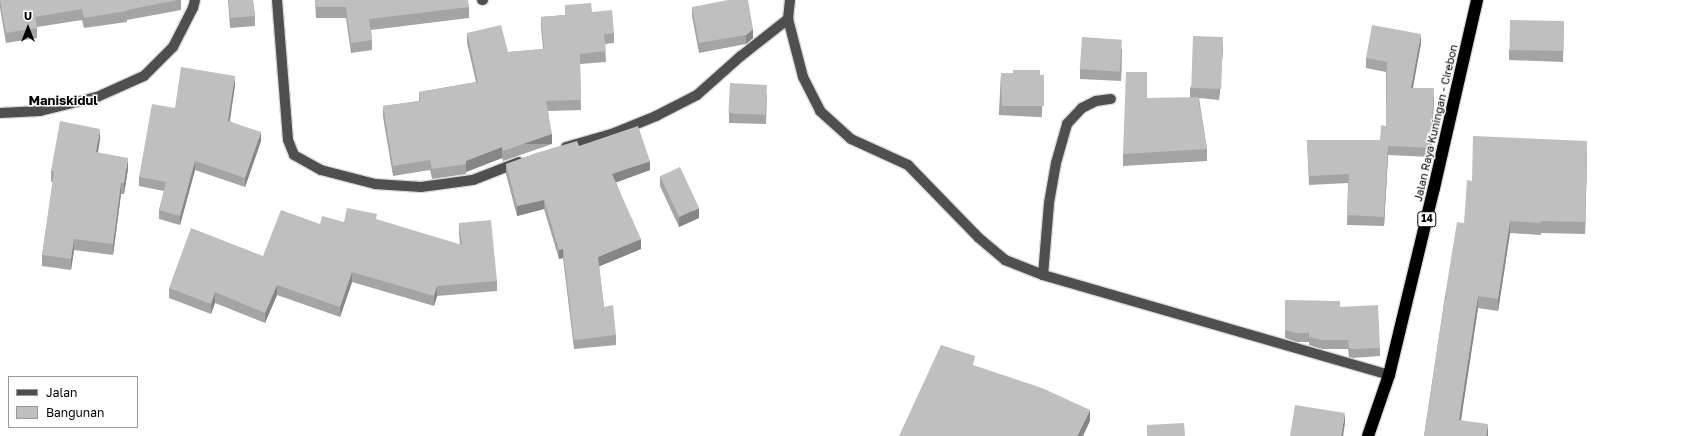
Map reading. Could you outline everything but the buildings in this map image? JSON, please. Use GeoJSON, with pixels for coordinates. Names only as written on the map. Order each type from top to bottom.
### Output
{"type":"FeatureCollection","features":[{"type":"Feature","properties":{"kind":"highway","name":"Jalan Raya Kuningan - Cirebon"},"geometry":{"type":"LineString","coordinates":[[1368,436],[1389,375],[1477,0]]}},
{"type":"Feature","properties":{"kind":"street"},"geometry":{"type":"LineString","coordinates":[[0,113],[40,111],[97,97],[144,76],[173,47],[194,8],[195,0]]}},
{"type":"Feature","properties":{"kind":"street"},"geometry":{"type":"LineString","coordinates":[[278,0],[288,140],[294,155],[321,170],[376,184],[421,187],[473,180],[527,159]]}},
{"type":"Feature","properties":{"kind":"street"},"geometry":{"type":"LineString","coordinates":[[790,0],[788,18],[803,77],[820,111],[851,139],[908,165],[979,238],[1005,260],[1043,275],[1389,375]]}},
{"type":"Feature","properties":{"kind":"street"},"geometry":{"type":"LineString","coordinates":[[555,150],[612,134],[656,116],[697,95],[741,56],[788,18]]}},
{"type":"Feature","properties":{"kind":"street"},"geometry":{"type":"LineString","coordinates":[[1043,275],[1049,203],[1056,163],[1067,124],[1082,108],[1096,101],[1111,99]]}},
{"type":"Feature","properties":{"kind":"district","name":"Maniskidul"},"geometry":{"type":"Point","coordinates":[63,100]}}]}
